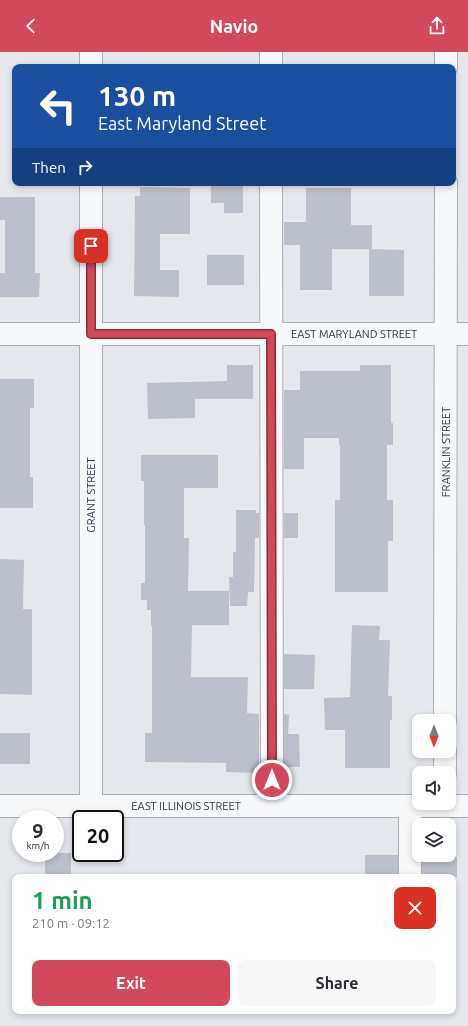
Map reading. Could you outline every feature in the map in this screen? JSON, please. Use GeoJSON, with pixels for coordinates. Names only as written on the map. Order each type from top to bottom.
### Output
{"type":"FeatureCollection","features":[{"type":"Feature","properties":{"kind":"street"},"geometry":{"type":"LineString","coordinates":[[91,52],[91,64]]}},
{"type":"Feature","properties":{"kind":"street"},"geometry":{"type":"LineString","coordinates":[[271,52],[271,64]]}},
{"type":"Feature","properties":{"kind":"street"},"geometry":{"type":"LineString","coordinates":[[446,52],[446,64]]}},
{"type":"Feature","properties":{"kind":"street","name":"GRANT STREET"},"geometry":{"type":"LineString","coordinates":[[91,186],[91,806]]}},
{"type":"Feature","properties":{"kind":"street"},"geometry":{"type":"LineString","coordinates":[[271,186],[272,806]]}},
{"type":"Feature","properties":{"kind":"street","name":"FRANKLIN STREET"},"geometry":{"type":"LineString","coordinates":[[445,714],[446,186]]}},
{"type":"Feature","properties":{"kind":"street","name":"EAST MARYLAND STREET"},"geometry":{"type":"LineString","coordinates":[[0,334],[468,334]]}},
{"type":"Feature","properties":{"kind":"street","name":"EAST ILLINOIS STREET"},"geometry":{"type":"LineString","coordinates":[[456,805],[468,806]]}},
{"type":"Feature","properties":{"kind":"street","name":"EAST ILLINOIS STREET"},"geometry":{"type":"LineString","coordinates":[[0,806],[410,806]]}},
{"type":"Feature","properties":{"kind":"street"},"geometry":{"type":"LineString","coordinates":[[410,806],[410,874]]}},
{"type":"Feature","properties":{"kind":"building"},"geometry":{"type":"Polygon","coordinates":[[[211,186],[243,186],[243,213],[224,213],[224,203],[211,203],[211,186]]]}},
{"type":"Feature","properties":{"kind":"building"},"geometry":{"type":"Polygon","coordinates":[[[140,187],[190,188],[190,234],[160,234],[160,270],[179,270],[179,297],[134,296],[135,196],[140,196],[140,187]]]}},
{"type":"Feature","properties":{"kind":"building"},"geometry":{"type":"Polygon","coordinates":[[[306,188],[351,188],[351,225],[372,225],[372,249],[332,249],[332,290],[300,290],[300,245],[284,245],[284,222],[306,222],[306,188]]]}},
{"type":"Feature","properties":{"kind":"building"},"geometry":{"type":"Polygon","coordinates":[[[0,197],[35,197],[35,273],[40,273],[39,297],[0,297],[0,273],[5,273],[5,220],[0,220],[0,197]]]}},
{"type":"Feature","properties":{"kind":"building"},"geometry":{"type":"Polygon","coordinates":[[[369,249],[404,250],[404,296],[369,296],[369,249]]]}},
{"type":"Feature","properties":{"kind":"building"},"geometry":{"type":"Polygon","coordinates":[[[207,255],[244,255],[244,285],[207,285],[207,255]]]}},
{"type":"Feature","properties":{"kind":"building"},"geometry":{"type":"Polygon","coordinates":[[[227,365],[253,365],[253,399],[195,399],[195,418],[148,419],[147,383],[227,381],[227,365]]]}},
{"type":"Feature","properties":{"kind":"building"},"geometry":{"type":"Polygon","coordinates":[[[360,365],[391,365],[391,423],[393,423],[393,445],[387,445],[387,500],[393,500],[393,541],[388,541],[388,592],[335,592],[335,500],[340,500],[339,438],[304,438],[304,469],[284,469],[284,390],[300,390],[300,371],[360,371],[360,365]]]}},
{"type":"Feature","properties":{"kind":"building"},"geometry":{"type":"Polygon","coordinates":[[[0,379],[34,379],[34,408],[30,408],[30,477],[33,477],[33,508],[0,508],[0,379]]]}},
{"type":"Feature","properties":{"kind":"building"},"geometry":{"type":"Polygon","coordinates":[[[141,455],[218,455],[218,488],[184,488],[184,538],[189,538],[188,591],[229,591],[229,625],[192,625],[191,677],[248,677],[247,713],[259,714],[259,767],[255,767],[255,773],[226,772],[226,763],[145,762],[145,733],[152,733],[152,626],[151,610],[147,610],[147,600],[141,600],[141,583],[145,583],[145,525],[144,481],[141,481],[141,455]]]}},
{"type":"Feature","properties":{"kind":"building"},"geometry":{"type":"Polygon","coordinates":[[[236,510],[256,510],[256,513],[259,513],[259,538],[255,538],[254,592],[248,592],[247,606],[230,606],[229,577],[233,577],[233,552],[236,552],[236,510]]]}},
{"type":"Feature","properties":{"kind":"building"},"geometry":{"type":"Polygon","coordinates":[[[284,513],[298,513],[298,538],[284,538],[284,513]]]}},
{"type":"Feature","properties":{"kind":"building"},"geometry":{"type":"Polygon","coordinates":[[[0,559],[24,560],[23,609],[32,609],[32,695],[0,694],[0,559]]]}},
{"type":"Feature","properties":{"kind":"building"},"geometry":{"type":"Polygon","coordinates":[[[352,625],[380,626],[379,640],[390,640],[388,696],[392,696],[392,720],[390,720],[390,768],[345,768],[345,730],[325,730],[324,698],[350,697],[352,625]]]}},
{"type":"Feature","properties":{"kind":"building"},"geometry":{"type":"Polygon","coordinates":[[[284,654],[315,655],[314,689],[284,689],[284,654]]]}},
{"type":"Feature","properties":{"kind":"building"},"geometry":{"type":"Polygon","coordinates":[[[284,714],[289,715],[288,734],[299,734],[300,767],[284,767],[284,714]]]}},
{"type":"Feature","properties":{"kind":"building"},"geometry":{"type":"Polygon","coordinates":[[[0,733],[30,733],[30,764],[0,764],[0,733]]]}},
{"type":"Feature","properties":{"kind":"building"},"geometry":{"type":"Polygon","coordinates":[[[64,853],[71,853],[71,874],[45,874],[45,862],[64,862],[64,853]]]}},
{"type":"Feature","properties":{"kind":"building"},"geometry":{"type":"Polygon","coordinates":[[[365,855],[398,855],[398,874],[365,874],[365,855]]]}},
{"type":"Feature","properties":{"kind":"building"},"geometry":{"type":"Polygon","coordinates":[[[457,857],[457,877],[456,874],[422,874],[422,862],[456,862],[457,857]]]}},
{"type":"Feature","properties":{"kind":"route"},"geometry":{"type":"LineString","coordinates":[[91,246],[91,334],[271,334],[272,780]]}}]}
